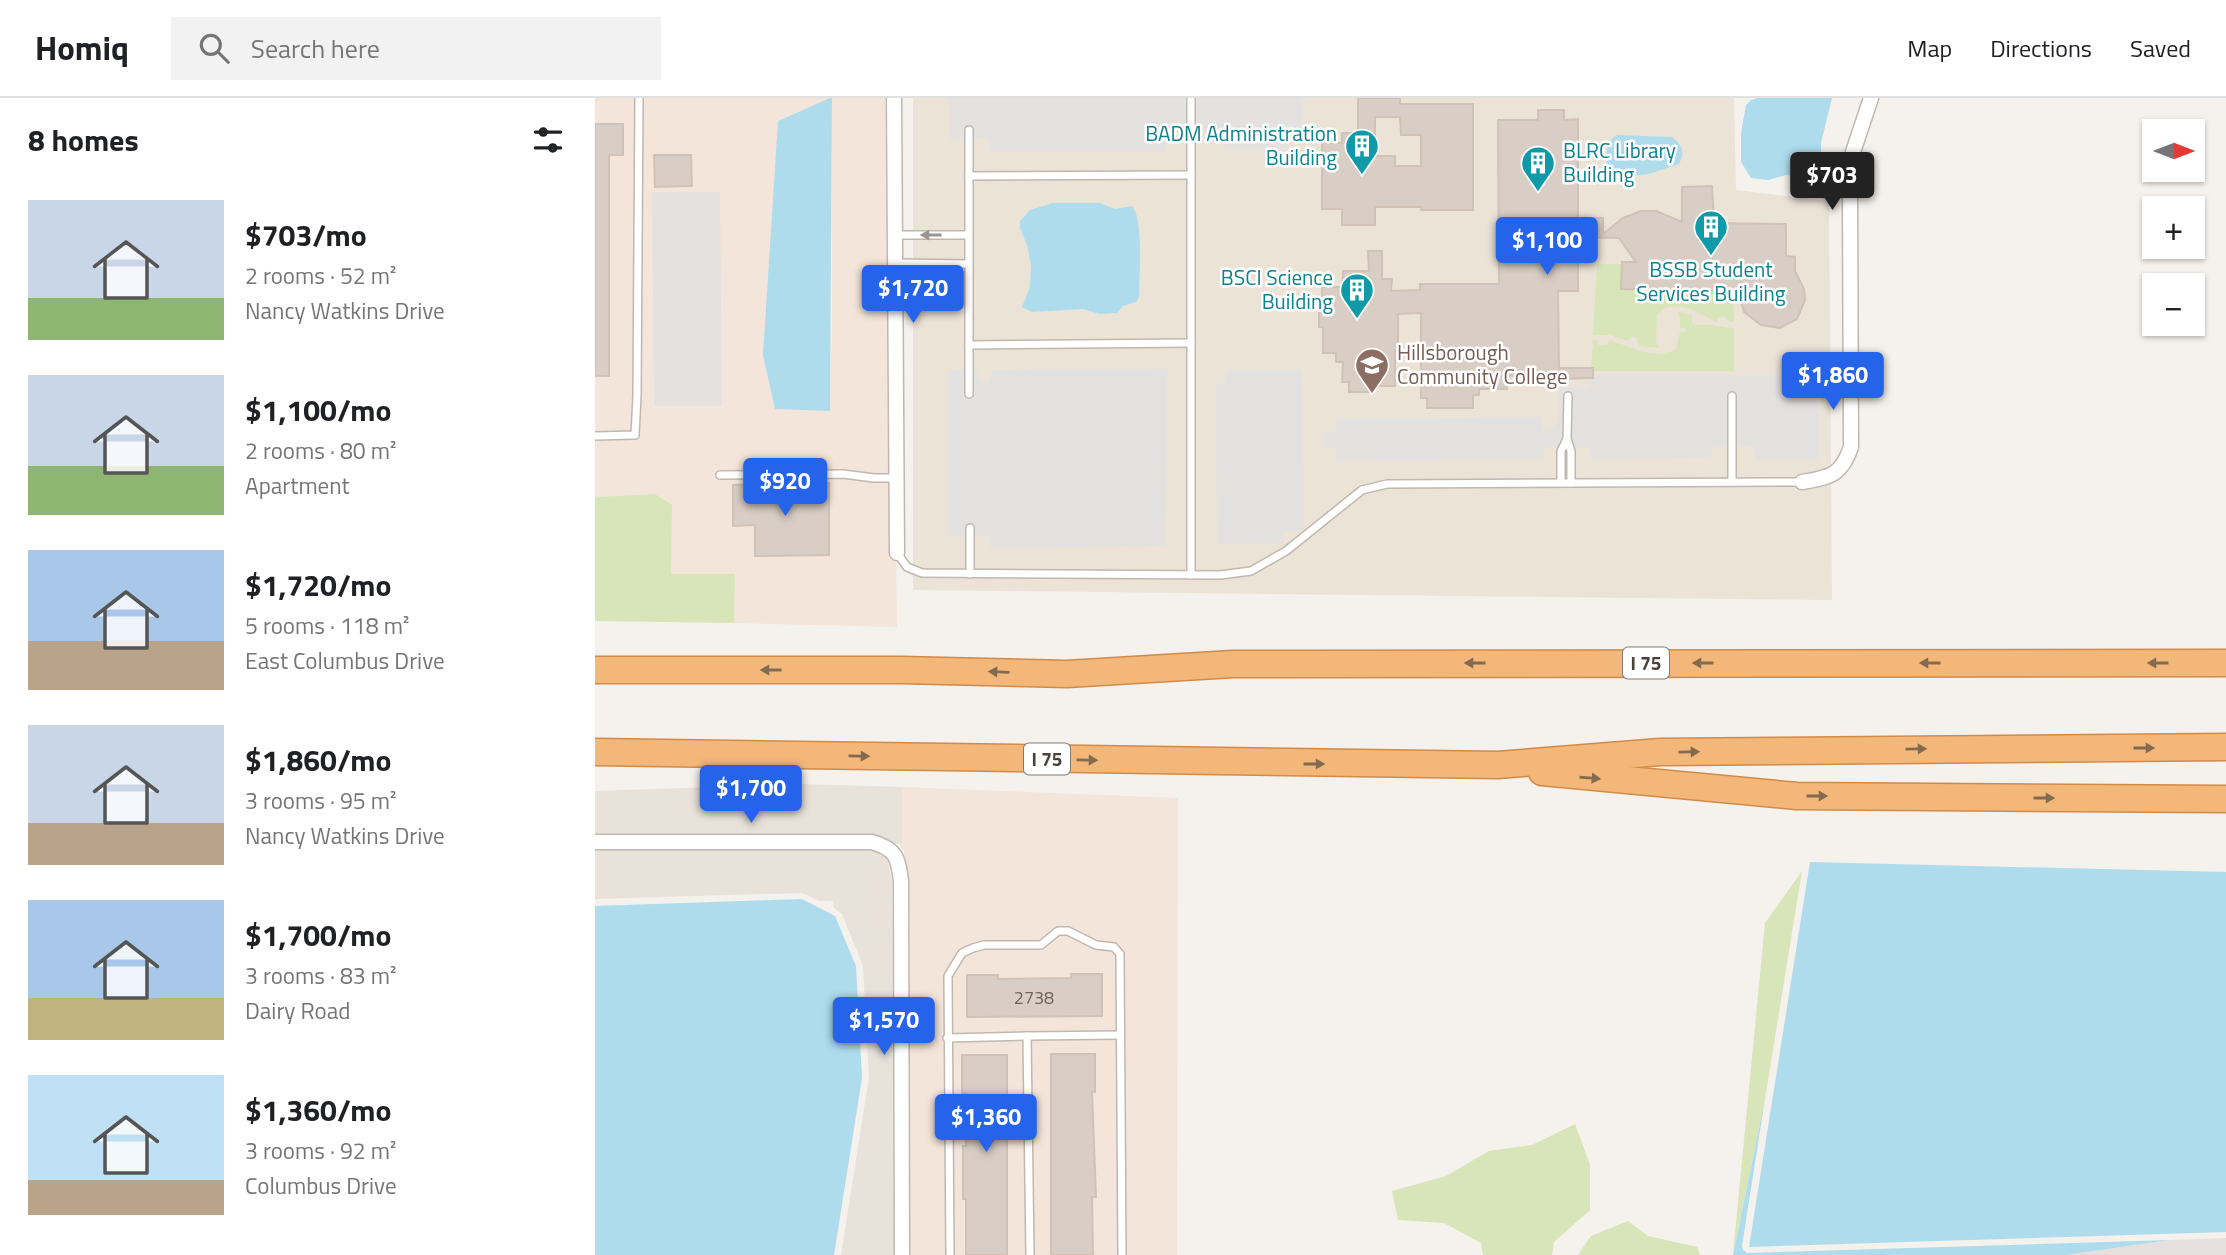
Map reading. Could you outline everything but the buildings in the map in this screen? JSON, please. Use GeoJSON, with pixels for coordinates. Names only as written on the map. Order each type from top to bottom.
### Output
{"type":"FeatureCollection","features":[{"type":"Feature","properties":{"kind":"highway","name":"I 75"},"geometry":{"type":"LineString","coordinates":[[595,670],[901,670],[1067,674],[1233,664],[2226,663]]}},
{"type":"Feature","properties":{"kind":"highway","name":"I 75"},"geometry":{"type":"LineString","coordinates":[[595,752],[1498,765],[1660,752],[2226,747]]}},
{"type":"Feature","properties":{"kind":"highway"},"geometry":{"type":"LineString","coordinates":[[1498,765],[1559,775],[1797,796],[2226,799]]}},
{"type":"Feature","properties":{"kind":"street"},"geometry":{"type":"LineString","coordinates":[[894,98],[897,553]]}},
{"type":"Feature","properties":{"kind":"street"},"geometry":{"type":"LineString","coordinates":[[1802,482],[1825,478],[1837,472],[1846,462],[1851,447],[1850,189],[1853,152],[1871,98]]}},
{"type":"Feature","properties":{"kind":"street"},"geometry":{"type":"LineString","coordinates":[[595,842],[872,842],[894,853],[901,881],[902,1255]]}},
{"type":"Feature","properties":{"kind":"lane"},"geometry":{"type":"LineString","coordinates":[[595,436],[635,435],[639,98]]}},
{"type":"Feature","properties":{"kind":"lane"},"geometry":{"type":"LineString","coordinates":[[1191,98],[1191,575]]}},
{"type":"Feature","properties":{"kind":"lane"},"geometry":{"type":"LineString","coordinates":[[969,130],[969,394]]}},
{"type":"Feature","properties":{"kind":"lane"},"geometry":{"type":"LineString","coordinates":[[969,176],[1191,175]]}},
{"type":"Feature","properties":{"kind":"lane"},"geometry":{"type":"LineString","coordinates":[[894,234],[968,234]]}},
{"type":"Feature","properties":{"kind":"lane"},"geometry":{"type":"LineString","coordinates":[[895,263],[968,264]]}},
{"type":"Feature","properties":{"kind":"lane"},"geometry":{"type":"LineString","coordinates":[[969,345],[1191,343]]}},
{"type":"Feature","properties":{"kind":"lane"},"geometry":{"type":"LineString","coordinates":[[1568,396],[1567,439],[1571,451],[1571,483]]}},
{"type":"Feature","properties":{"kind":"lane"},"geometry":{"type":"LineString","coordinates":[[1732,396],[1732,482]]}},
{"type":"Feature","properties":{"kind":"lane"},"geometry":{"type":"LineString","coordinates":[[1561,483],[1561,451],[1567,439]]}},
{"type":"Feature","properties":{"kind":"lane"},"geometry":{"type":"LineString","coordinates":[[720,475],[843,474],[897,478]]}},
{"type":"Feature","properties":{"kind":"lane"},"geometry":{"type":"LineString","coordinates":[[897,553],[901,561],[914,572],[1220,575],[1251,571],[1286,551],[1362,491],[1387,484],[1802,482]]}},
{"type":"Feature","properties":{"kind":"lane"},"geometry":{"type":"LineString","coordinates":[[970,528],[970,574]]}},
{"type":"Feature","properties":{"kind":"lane"},"geometry":{"type":"LineString","coordinates":[[950,1255],[948,976],[963,953],[984,944],[1041,945],[1058,931],[1068,932],[1096,945],[1114,947],[1119,954],[1122,1255]]}},
{"type":"Feature","properties":{"kind":"lane"},"geometry":{"type":"LineString","coordinates":[[947,1038],[1120,1035]]}},
{"type":"Feature","properties":{"kind":"lane"},"geometry":{"type":"LineString","coordinates":[[1027,1036],[1030,1255]]}},
{"type":"Feature","properties":{"kind":"shaded area"},"geometry":{"type":"Polygon","coordinates":[[[595,98],[830,98],[778,121],[829,411],[832,331],[832,98],[885,98],[889,559],[896,560],[897,627],[734,623],[735,575],[671,574],[655,494],[595,497],[595,98]]]}},
{"type":"Feature","properties":{"kind":"shaded area","name":"Hillsborough Community College"},"geometry":{"type":"Polygon","coordinates":[[[913,98],[1734,98],[1736,190],[1829,201],[1832,600],[913,590],[913,98]]]}},
{"type":"Feature","properties":{"kind":"shaded area"},"geometry":{"type":"Polygon","coordinates":[[[949,98],[1303,98],[1302,138],[1289,138],[1288,149],[1225,150],[1225,129],[1166,129],[1166,151],[990,151],[989,138],[949,139],[949,98]]]}},
{"type":"Feature","properties":{"kind":"shaded area"},"geometry":{"type":"Polygon","coordinates":[[[652,192],[720,192],[722,406],[654,406],[652,192]]]}},
{"type":"Feature","properties":{"kind":"shaded area"},"geometry":{"type":"Polygon","coordinates":[[[1167,369],[1166,546],[990,548],[990,536],[948,536],[948,370],[977,370],[981,381],[990,383],[991,370],[1167,369]]]}},
{"type":"Feature","properties":{"kind":"shaded area"},"geometry":{"type":"Polygon","coordinates":[[[1302,370],[1304,530],[1284,531],[1284,543],[1217,544],[1216,383],[1226,383],[1226,371],[1302,370]]]}},
{"type":"Feature","properties":{"kind":"shaded area"},"geometry":{"type":"Polygon","coordinates":[[[1590,375],[1818,375],[1819,459],[1755,460],[1754,446],[1712,447],[1711,458],[1590,459],[1590,447],[1544,447],[1544,459],[1336,461],[1336,448],[1324,447],[1324,431],[1336,431],[1336,419],[1542,417],[1542,430],[1548,430],[1558,421],[1559,387],[1590,388],[1590,375]]]}},
{"type":"Feature","properties":{"kind":"shaded area"},"geometry":{"type":"Polygon","coordinates":[[[801,784],[902,787],[902,848],[899,843],[872,835],[595,834],[595,791],[801,784]]]}},
{"type":"Feature","properties":{"kind":"shaded area"},"geometry":{"type":"Polygon","coordinates":[[[902,787],[1178,798],[1177,1255],[910,1255],[909,881],[903,854],[905,851],[902,849],[902,787]]]}},
{"type":"Feature","properties":{"kind":"shaded area"},"geometry":{"type":"Polygon","coordinates":[[[595,849],[871,850],[887,857],[892,881],[894,1255],[841,1255],[869,1077],[863,966],[842,914],[834,908],[833,901],[819,901],[802,893],[595,899],[595,849]]]}},
{"type":"Feature","properties":{"kind":"shaded area"},"geometry":{"type":"Polygon","coordinates":[[[2226,1238],[2226,1255],[2066,1255],[2169,1240],[2226,1238]]]}},
{"type":"Feature","properties":{"kind":"green space"},"geometry":{"type":"Polygon","coordinates":[[[1597,264],[1622,264],[1622,290],[1733,291],[1734,322],[1730,322],[1725,316],[1718,318],[1716,322],[1678,306],[1663,309],[1657,315],[1656,341],[1659,348],[1639,346],[1637,338],[1632,337],[1627,341],[1611,335],[1593,335],[1597,264]]]}},
{"type":"Feature","properties":{"kind":"green space"},"geometry":{"type":"Polygon","coordinates":[[[1677,312],[1692,315],[1692,323],[1696,325],[1734,328],[1734,371],[1591,371],[1593,340],[1597,340],[1598,345],[1606,345],[1610,340],[1659,354],[1676,349],[1680,332],[1685,331],[1685,328],[1680,328],[1677,312]]]}},
{"type":"Feature","properties":{"kind":"green space"},"geometry":{"type":"Polygon","coordinates":[[[655,494],[672,505],[671,574],[735,574],[734,623],[595,621],[595,497],[655,494]]]}},
{"type":"Feature","properties":{"kind":"green space"},"geometry":{"type":"Polygon","coordinates":[[[1802,871],[1765,1099],[1733,1254],[1765,923],[1802,871]]]}},
{"type":"Feature","properties":{"kind":"green space"},"geometry":{"type":"Polygon","coordinates":[[[1575,1124],[1590,1165],[1590,1210],[1554,1242],[1552,1255],[1483,1255],[1481,1243],[1444,1223],[1398,1220],[1392,1191],[1446,1176],[1489,1151],[1532,1145],[1575,1124]]]}},
{"type":"Feature","properties":{"kind":"green space"},"geometry":{"type":"Polygon","coordinates":[[[1628,1221],[1648,1236],[1697,1247],[1700,1255],[1578,1255],[1591,1236],[1628,1221]]]}},
{"type":"Feature","properties":{"kind":"water"},"geometry":{"type":"Polygon","coordinates":[[[830,98],[830,411],[775,409],[763,355],[778,121],[830,98]]]}},
{"type":"Feature","properties":{"kind":"water"},"geometry":{"type":"Polygon","coordinates":[[[1758,98],[1832,98],[1821,143],[1821,170],[1813,179],[1786,175],[1768,180],[1751,178],[1741,162],[1741,133],[1746,105],[1758,98]]]}},
{"type":"Feature","properties":{"kind":"water"},"geometry":{"type":"Polygon","coordinates":[[[1617,135],[1672,137],[1682,149],[1681,160],[1679,164],[1649,174],[1611,178],[1607,174],[1607,152],[1610,142],[1617,135]]]}},
{"type":"Feature","properties":{"kind":"water"},"geometry":{"type":"Polygon","coordinates":[[[1053,203],[1099,203],[1115,209],[1132,206],[1136,213],[1139,235],[1139,297],[1136,302],[1123,306],[1117,313],[1100,314],[1083,309],[1032,312],[1022,307],[1030,287],[1031,265],[1020,221],[1030,210],[1053,203]]]}},
{"type":"Feature","properties":{"kind":"water"},"geometry":{"type":"Polygon","coordinates":[[[1810,862],[2226,872],[2226,1232],[1749,1247],[1810,862]]]}},
{"type":"Feature","properties":{"kind":"water"},"geometry":{"type":"Polygon","coordinates":[[[802,899],[835,916],[856,966],[862,1078],[834,1255],[595,1255],[595,906],[802,899]]]}},
{"type":"Feature","properties":{"kind":"water"},"geometry":{"type":"Polygon","coordinates":[[[1765,1099],[1742,1246],[1747,1253],[2169,1240],[2066,1255],[1733,1255],[1765,1099]]]}},
{"type":"Feature","properties":{"kind":"place","name":"BADM Administration Building"},"geometry":{"type":"Point","coordinates":[1362,176]}},
{"type":"Feature","properties":{"kind":"place","name":"BLRC Library Building"},"geometry":{"type":"Point","coordinates":[1538,193]}},
{"type":"Feature","properties":{"kind":"place","name":"BSSB Student Services Building"},"geometry":{"type":"Point","coordinates":[1711,257]}},
{"type":"Feature","properties":{"kind":"place","name":"BSCI Science Building"},"geometry":{"type":"Point","coordinates":[1357,320]}},
{"type":"Feature","properties":{"kind":"place","name":"Hillsborough Community College"},"geometry":{"type":"Point","coordinates":[1372,395]}}]}
